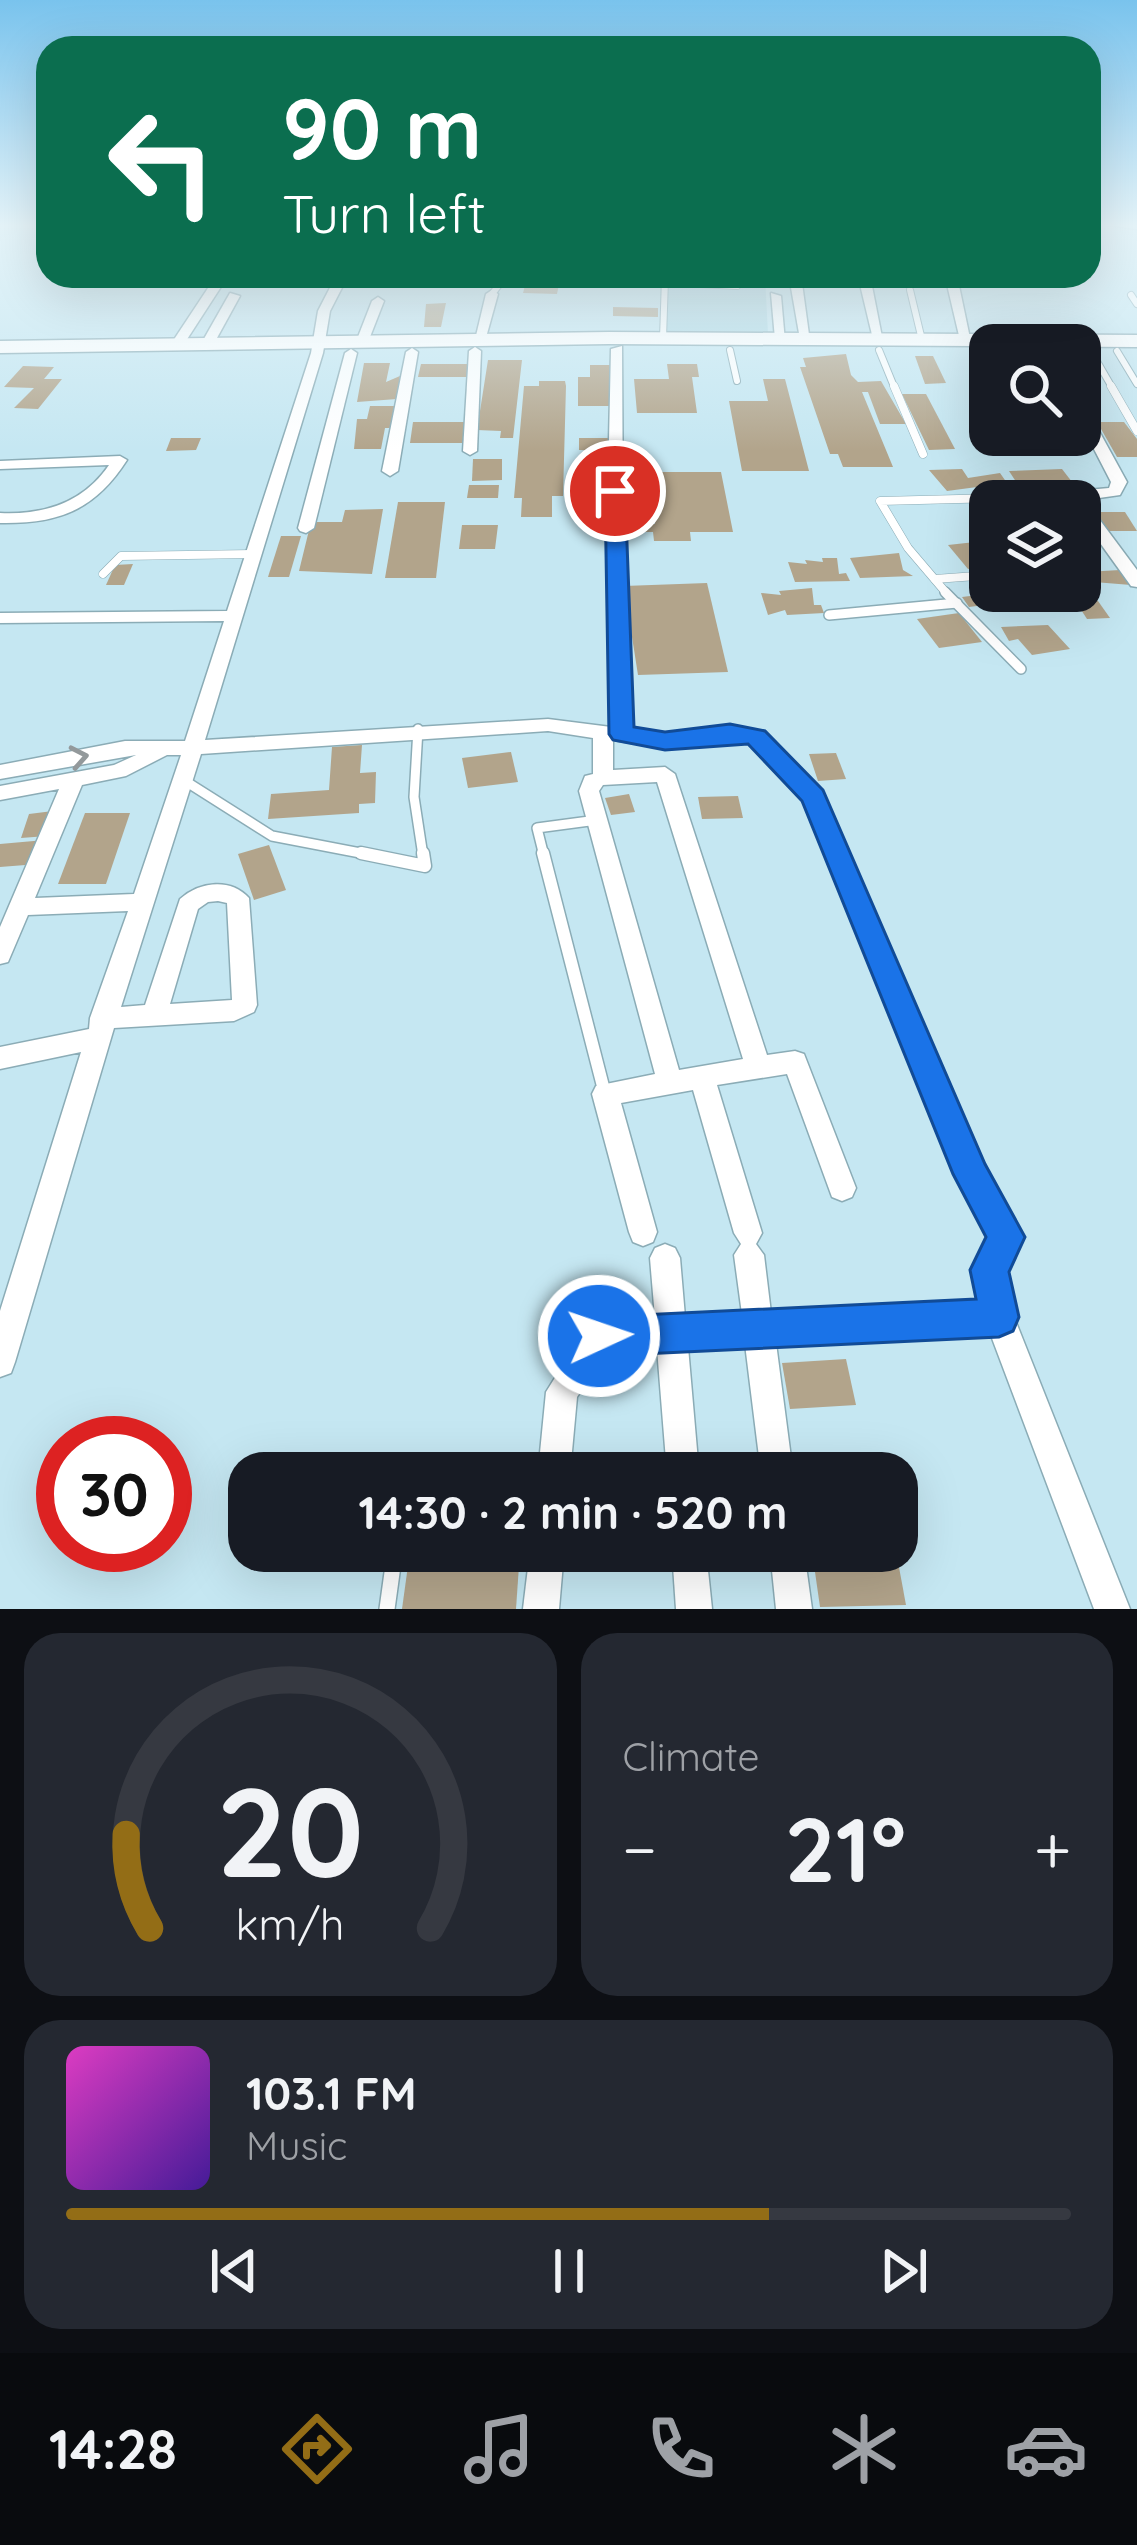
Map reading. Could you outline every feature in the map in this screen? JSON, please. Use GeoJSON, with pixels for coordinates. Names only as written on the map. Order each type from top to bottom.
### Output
{"type":"FeatureCollection","features":[{"type":"Feature","properties":{"kind":"main road"},"geometry":{"type":"LineString","coordinates":[[357,347],[412,352],[663,338],[806,339],[969,349]]}},
{"type":"Feature","properties":{"kind":"main road"},"geometry":{"type":"LineString","coordinates":[[0,357],[357,347],[730,350],[969,340]]}},
{"type":"Feature","properties":{"kind":"main road"},"geometry":{"type":"LineString","coordinates":[[0,346],[318,348]]}},
{"type":"Feature","properties":{"kind":"street"},"geometry":{"type":"LineString","coordinates":[[177,344],[206,300]]}},
{"type":"Feature","properties":{"kind":"street"},"geometry":{"type":"LineString","coordinates":[[207,344],[232,300]]}},
{"type":"Feature","properties":{"kind":"street"},"geometry":{"type":"LineString","coordinates":[[0,1361],[98,1029],[145,902],[335,300]]}},
{"type":"Feature","properties":{"kind":"street"},"geometry":{"type":"LineString","coordinates":[[470,451],[477,346],[491,300]]}},
{"type":"Feature","properties":{"kind":"street"},"geometry":{"type":"LineString","coordinates":[[776,300],[782,339]]}},
{"type":"Feature","properties":{"kind":"street"},"geometry":{"type":"LineString","coordinates":[[800,300],[806,339]]}},
{"type":"Feature","properties":{"kind":"street"},"geometry":{"type":"LineString","coordinates":[[869,300],[879,345]]}},
{"type":"Feature","properties":{"kind":"street"},"geometry":{"type":"LineString","coordinates":[[957,300],[966,340]]}},
{"type":"Feature","properties":{"kind":"street"},"geometry":{"type":"LineString","coordinates":[[306,528],[357,347],[378,301]]}},
{"type":"Feature","properties":{"kind":"street"},"geometry":{"type":"LineString","coordinates":[[603,778],[612,733],[617,349]]}},
{"type":"Feature","properties":{"kind":"street"},"geometry":{"type":"LineString","coordinates":[[390,471],[412,352]]}},
{"type":"Feature","properties":{"kind":"street"},"geometry":{"type":"LineString","coordinates":[[1101,448],[1119,482],[1114,492],[1101,495]]}},
{"type":"Feature","properties":{"kind":"street"},"geometry":{"type":"LineString","coordinates":[[0,464],[120,460],[72,509],[33,520],[0,518]]}},
{"type":"Feature","properties":{"kind":"street"},"geometry":{"type":"LineString","coordinates":[[1101,532],[1137,582]]}},
{"type":"Feature","properties":{"kind":"street"},"geometry":{"type":"LineString","coordinates":[[0,618],[233,616]]}},
{"type":"Feature","properties":{"kind":"street"},"geometry":{"type":"LineString","coordinates":[[0,772],[125,748],[227,750],[287,738],[418,730],[548,724],[665,741],[730,733],[756,737],[813,796],[971,1174],[1006,1237],[989,1270],[999,1317],[1112,1609]]}},
{"type":"Feature","properties":{"kind":"street"},"geometry":{"type":"LineString","coordinates":[[0,793],[119,770],[159,752]]}},
{"type":"Feature","properties":{"kind":"street"},"geometry":{"type":"LineString","coordinates":[[670,1083],[589,791],[592,781],[603,778],[665,773],[758,1067]]}},
{"type":"Feature","properties":{"kind":"street"},"geometry":{"type":"LineString","coordinates":[[0,955],[74,779]]}},
{"type":"Feature","properties":{"kind":"street"},"geometry":{"type":"LineString","coordinates":[[0,1058],[154,1016],[234,1011],[245,1005],[238,898],[233,894],[202,894],[188,905],[154,1016]]}},
{"type":"Feature","properties":{"kind":"street"},"geometry":{"type":"LineString","coordinates":[[21,907],[145,902]]}},
{"type":"Feature","properties":{"kind":"street"},"geometry":{"type":"LineString","coordinates":[[643,1232],[604,1094],[795,1062],[842,1188]]}},
{"type":"Feature","properties":{"kind":"street"},"geometry":{"type":"LineString","coordinates":[[702,1077],[748,1245],[774,1452]]}},
{"type":"Feature","properties":{"kind":"street"},"geometry":{"type":"LineString","coordinates":[[665,1258],[681,1452]]}},
{"type":"Feature","properties":{"kind":"street"},"geometry":{"type":"LineString","coordinates":[[546,1452],[562,1391],[599,1336],[999,1317]]}},
{"type":"Feature","properties":{"kind":"street"},"geometry":{"type":"LineString","coordinates":[[542,1609],[545,1572]]}},
{"type":"Feature","properties":{"kind":"street"},"geometry":{"type":"LineString","coordinates":[[691,1572],[694,1609]]}},
{"type":"Feature","properties":{"kind":"street"},"geometry":{"type":"LineString","coordinates":[[790,1572],[794,1609]]}},
{"type":"Feature","properties":{"kind":"lane"},"geometry":{"type":"LineString","coordinates":[[663,338],[664,300]]}},
{"type":"Feature","properties":{"kind":"lane"},"geometry":{"type":"LineString","coordinates":[[912,300],[922,340]]}},
{"type":"Feature","properties":{"kind":"lane"},"geometry":{"type":"LineString","coordinates":[[879,345],[923,454]]}},
{"type":"Feature","properties":{"kind":"lane"},"geometry":{"type":"LineString","coordinates":[[1130,347],[1137,384]]}},
{"type":"Feature","properties":{"kind":"lane"},"geometry":{"type":"LineString","coordinates":[[730,350],[737,381]]}},
{"type":"Feature","properties":{"kind":"lane"},"geometry":{"type":"LineString","coordinates":[[1101,376],[1137,431]]}},
{"type":"Feature","properties":{"kind":"lane"},"geometry":{"type":"LineString","coordinates":[[969,501],[880,501],[892,528],[934,579],[1022,669]]}},
{"type":"Feature","properties":{"kind":"lane"},"geometry":{"type":"LineString","coordinates":[[104,574],[121,556],[253,554]]}},
{"type":"Feature","properties":{"kind":"lane"},"geometry":{"type":"LineString","coordinates":[[934,579],[969,576]]}},
{"type":"Feature","properties":{"kind":"lane"},"geometry":{"type":"LineString","coordinates":[[830,615],[957,603]]}},
{"type":"Feature","properties":{"kind":"lane"},"geometry":{"type":"LineString","coordinates":[[182,779],[272,836],[425,866],[413,797],[418,730]]}},
{"type":"Feature","properties":{"kind":"lane"},"geometry":{"type":"LineString","coordinates":[[597,820],[537,828],[604,1094]]}},
{"type":"Feature","properties":{"kind":"lane"},"geometry":{"type":"LineString","coordinates":[[387,1609],[392,1572]]}},
{"type":"Feature","properties":{"kind":"shaded area"},"geometry":{"type":"Polygon","coordinates":[[[660,300],[766,300],[768,334],[661,332],[660,300]]]}},
{"type":"Feature","properties":{"kind":"building"},"geometry":{"type":"Polygon","coordinates":[[[446,303],[441,327],[424,327],[426,304],[446,303]]]}},
{"type":"Feature","properties":{"kind":"building"},"geometry":{"type":"Polygon","coordinates":[[[613,307],[658,308],[658,317],[613,316],[613,307]]]}},
{"type":"Feature","properties":{"kind":"building"},"geometry":{"type":"Polygon","coordinates":[[[846,354],[851,375],[858,382],[881,381],[906,424],[880,424],[868,392],[862,392],[893,467],[843,467],[838,454],[830,454],[800,367],[806,367],[803,358],[846,354]]]}},
{"type":"Feature","properties":{"kind":"building"},"geometry":{"type":"Polygon","coordinates":[[[915,356],[933,356],[946,383],[925,384],[915,356]]]}},
{"type":"Feature","properties":{"kind":"building"},"geometry":{"type":"Polygon","coordinates":[[[488,360],[522,360],[513,438],[500,438],[501,431],[477,430],[488,360]]]}},
{"type":"Feature","properties":{"kind":"building"},"geometry":{"type":"Polygon","coordinates":[[[364,363],[390,363],[386,382],[400,376],[397,399],[357,402],[364,363]]]}},
{"type":"Feature","properties":{"kind":"building"},"geometry":{"type":"Polygon","coordinates":[[[421,364],[469,364],[467,377],[418,377],[421,364]]]}},
{"type":"Feature","properties":{"kind":"building"},"geometry":{"type":"Polygon","coordinates":[[[667,364],[697,364],[699,377],[692,377],[697,413],[637,413],[634,379],[669,379],[667,364]]]}},
{"type":"Feature","properties":{"kind":"building"},"geometry":{"type":"Polygon","coordinates":[[[590,365],[611,365],[612,406],[578,406],[578,377],[590,377],[590,365]]]}},
{"type":"Feature","properties":{"kind":"building"},"geometry":{"type":"Polygon","coordinates":[[[23,366],[54,367],[44,379],[62,379],[38,409],[14,408],[34,388],[4,387],[23,366]]]}},
{"type":"Feature","properties":{"kind":"building"},"geometry":{"type":"Polygon","coordinates":[[[763,379],[785,379],[809,471],[742,471],[729,401],[768,401],[763,379]]]}},
{"type":"Feature","properties":{"kind":"building"},"geometry":{"type":"Polygon","coordinates":[[[539,381],[565,381],[563,496],[552,496],[552,517],[521,517],[522,498],[514,498],[524,386],[539,386],[539,381]]]}},
{"type":"Feature","properties":{"kind":"building"},"geometry":{"type":"Polygon","coordinates":[[[902,394],[926,394],[955,449],[929,450],[902,394]]]}},
{"type":"Feature","properties":{"kind":"building"},"geometry":{"type":"Polygon","coordinates":[[[370,406],[396,406],[391,428],[385,428],[381,449],[354,449],[357,419],[367,419],[370,406]]]}},
{"type":"Feature","properties":{"kind":"building"},"geometry":{"type":"Polygon","coordinates":[[[413,422],[466,422],[463,443],[410,443],[413,422]]]}},
{"type":"Feature","properties":{"kind":"building"},"geometry":{"type":"Polygon","coordinates":[[[1101,422],[1124,422],[1137,439],[1137,457],[1117,457],[1101,422]]]}},
{"type":"Feature","properties":{"kind":"building"},"geometry":{"type":"Polygon","coordinates":[[[171,438],[201,438],[196,450],[166,451],[171,438]]]}},
{"type":"Feature","properties":{"kind":"building"},"geometry":{"type":"Polygon","coordinates":[[[579,438],[608,438],[609,451],[579,450],[579,438]]]}},
{"type":"Feature","properties":{"kind":"building"},"geometry":{"type":"Polygon","coordinates":[[[473,459],[502,459],[502,480],[472,481],[473,459]]]}},
{"type":"Feature","properties":{"kind":"building"},"geometry":{"type":"Polygon","coordinates":[[[962,469],[968,478],[1000,473],[1005,480],[969,480],[969,488],[947,491],[929,470],[962,469]]]}},
{"type":"Feature","properties":{"kind":"building"},"geometry":{"type":"Polygon","coordinates":[[[1062,469],[1070,480],[1015,480],[1009,471],[1062,469]]]}},
{"type":"Feature","properties":{"kind":"building"},"geometry":{"type":"Polygon","coordinates":[[[649,472],[721,472],[733,532],[690,532],[691,541],[654,541],[653,532],[642,532],[642,524],[655,524],[649,472]]]}},
{"type":"Feature","properties":{"kind":"building"},"geometry":{"type":"Polygon","coordinates":[[[469,485],[499,485],[498,498],[467,498],[469,485]]]}},
{"type":"Feature","properties":{"kind":"building"},"geometry":{"type":"Polygon","coordinates":[[[398,502],[445,502],[436,578],[385,578],[398,502]]]}},
{"type":"Feature","properties":{"kind":"building"},"geometry":{"type":"Polygon","coordinates":[[[383,509],[372,574],[299,571],[311,522],[342,522],[345,510],[383,509]]]}},
{"type":"Feature","properties":{"kind":"building"},"geometry":{"type":"Polygon","coordinates":[[[1101,512],[1125,512],[1137,531],[1106,531],[1101,512]]]}},
{"type":"Feature","properties":{"kind":"building"},"geometry":{"type":"Polygon","coordinates":[[[462,525],[498,525],[495,549],[459,549],[462,525]]]}},
{"type":"Feature","properties":{"kind":"building"},"geometry":{"type":"Polygon","coordinates":[[[281,536],[301,536],[289,577],[268,577],[281,536]]]}},
{"type":"Feature","properties":{"kind":"building"},"geometry":{"type":"Polygon","coordinates":[[[969,543],[969,569],[968,569],[948,545],[969,543]]]}},
{"type":"Feature","properties":{"kind":"building"},"geometry":{"type":"Polygon","coordinates":[[[899,553],[903,570],[913,576],[860,578],[850,558],[899,553]]]}},
{"type":"Feature","properties":{"kind":"building"},"geometry":{"type":"Polygon","coordinates":[[[822,558],[837,558],[839,574],[846,573],[850,581],[795,582],[788,562],[807,564],[805,560],[823,562],[822,558]]]}},
{"type":"Feature","properties":{"kind":"building"},"geometry":{"type":"Polygon","coordinates":[[[133,564],[124,585],[106,585],[115,565],[133,564]]]}},
{"type":"Feature","properties":{"kind":"building"},"geometry":{"type":"Polygon","coordinates":[[[1120,570],[1131,585],[1101,583],[1101,571],[1120,570]]]}},
{"type":"Feature","properties":{"kind":"building"},"geometry":{"type":"Polygon","coordinates":[[[707,583],[728,672],[638,675],[624,586],[707,583]]]}},
{"type":"Feature","properties":{"kind":"building"},"geometry":{"type":"Polygon","coordinates":[[[812,588],[814,605],[821,605],[824,613],[787,615],[785,610],[768,615],[761,593],[781,595],[779,591],[812,588]]]}},
{"type":"Feature","properties":{"kind":"building"},"geometry":{"type":"Polygon","coordinates":[[[1101,605],[1110,618],[1087,619],[1082,612],[1101,612],[1101,605]]]}},
{"type":"Feature","properties":{"kind":"building"},"geometry":{"type":"Polygon","coordinates":[[[959,613],[982,642],[939,648],[917,619],[959,613]]]}},
{"type":"Feature","properties":{"kind":"building"},"geometry":{"type":"Polygon","coordinates":[[[1048,625],[1070,649],[1032,655],[1018,639],[1009,641],[1001,627],[1048,625]]]}},
{"type":"Feature","properties":{"kind":"building"},"geometry":{"type":"Polygon","coordinates":[[[362,745],[360,773],[376,772],[375,803],[359,804],[359,813],[268,819],[271,794],[329,790],[332,747],[362,745]]]}},
{"type":"Feature","properties":{"kind":"building"},"geometry":{"type":"Polygon","coordinates":[[[511,752],[518,782],[468,788],[462,758],[511,752]]]}},
{"type":"Feature","properties":{"kind":"building"},"geometry":{"type":"Polygon","coordinates":[[[836,753],[846,779],[818,781],[809,754],[836,753]]]}},
{"type":"Feature","properties":{"kind":"building"},"geometry":{"type":"Polygon","coordinates":[[[629,794],[635,812],[611,815],[605,798],[629,794]]]}},
{"type":"Feature","properties":{"kind":"building"},"geometry":{"type":"Polygon","coordinates":[[[738,796],[743,818],[702,819],[698,797],[738,796]]]}},
{"type":"Feature","properties":{"kind":"building"},"geometry":{"type":"Polygon","coordinates":[[[53,811],[47,836],[21,838],[29,814],[53,811]]]}},
{"type":"Feature","properties":{"kind":"building"},"geometry":{"type":"Polygon","coordinates":[[[85,813],[130,813],[106,884],[58,884],[85,813]]]}},
{"type":"Feature","properties":{"kind":"building"},"geometry":{"type":"Polygon","coordinates":[[[45,840],[38,864],[0,867],[0,844],[45,840]]]}},
{"type":"Feature","properties":{"kind":"building"},"geometry":{"type":"Polygon","coordinates":[[[269,845],[286,890],[254,900],[238,854],[269,845]]]}},
{"type":"Feature","properties":{"kind":"building"},"geometry":{"type":"Polygon","coordinates":[[[846,1359],[856,1405],[790,1409],[782,1363],[846,1359]]]}},
{"type":"Feature","properties":{"kind":"building"},"geometry":{"type":"Polygon","coordinates":[[[407,1572],[519,1572],[516,1609],[402,1609],[407,1572]]]}},
{"type":"Feature","properties":{"kind":"building"},"geometry":{"type":"Polygon","coordinates":[[[815,1572],[900,1572],[906,1605],[820,1607],[815,1572]]]}},
{"type":"Feature","properties":{"kind":"route"},"geometry":{"type":"LineString","coordinates":[[599,1336],[999,1317],[989,1270],[1006,1237],[971,1174],[813,796],[756,737],[730,733],[665,741],[622,734],[615,491]]}}]}
